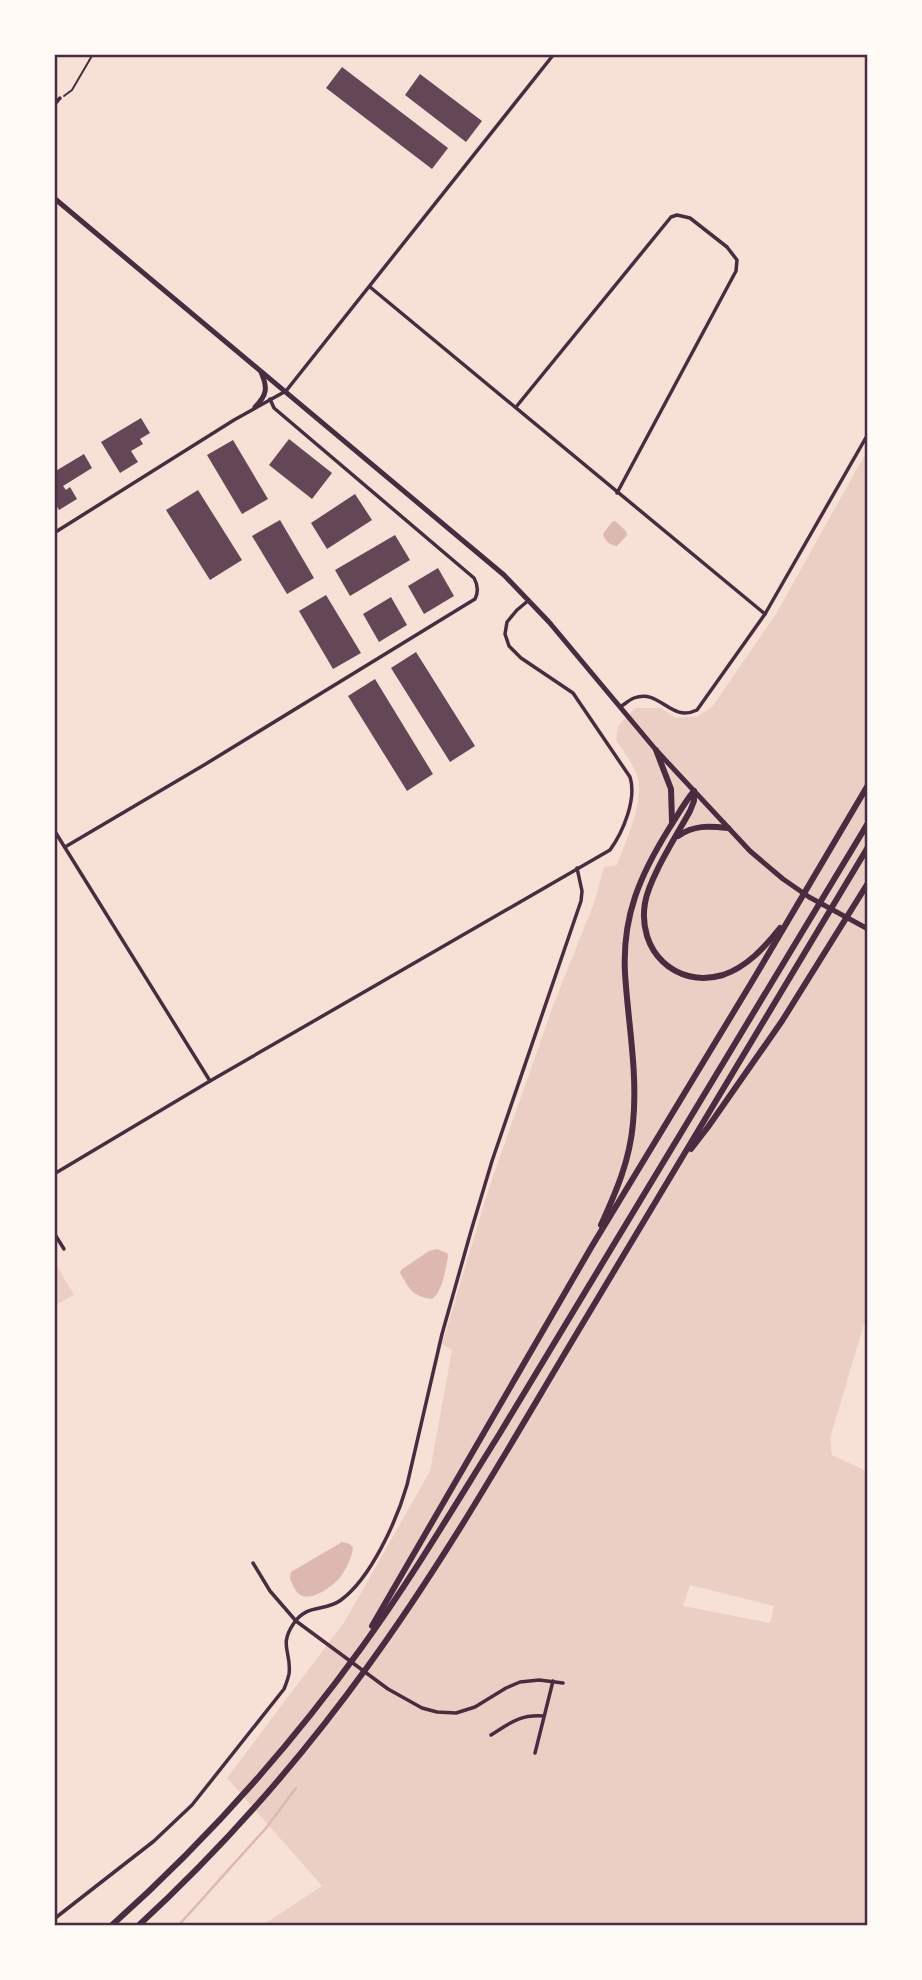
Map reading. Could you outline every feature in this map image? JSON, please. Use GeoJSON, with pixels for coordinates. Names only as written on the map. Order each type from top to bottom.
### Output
{"type":"FeatureCollection","features":[{"type":"Feature","properties":{"kind":"highway"},"geometry":{"type":"LineString","coordinates":[[656,750],[671,789],[671,825]]}},
{"type":"Feature","properties":{"kind":"highway"},"geometry":{"type":"LineString","coordinates":[[362,1647],[379,1611],[427,1533],[592,1246],[868,785]]}},
{"type":"Feature","properties":{"kind":"highway"},"geometry":{"type":"LineString","coordinates":[[592,1246],[623,1174],[634,1121],[634,1064],[625,972],[628,922],[632,904],[671,825],[694,791]]}},
{"type":"Feature","properties":{"kind":"highway"},"geometry":{"type":"LineString","coordinates":[[694,791],[694,801],[653,879],[645,903],[645,930],[655,953],[665,965],[688,976],[701,978],[720,975],[743,965],[755,956],[792,914]]}},
{"type":"Feature","properties":{"kind":"highway"},"geometry":{"type":"LineString","coordinates":[[111,1926],[188,1852],[251,1785],[362,1647],[444,1524],[500,1433],[868,823]]}},
{"type":"Feature","properties":{"kind":"highway"},"geometry":{"type":"LineString","coordinates":[[676,837],[698,826],[728,828]]}},
{"type":"Feature","properties":{"kind":"highway"},"geometry":{"type":"LineString","coordinates":[[138,1926],[221,1846],[265,1797],[370,1664],[493,1473],[868,847]]}},
{"type":"Feature","properties":{"kind":"highway"},"geometry":{"type":"LineString","coordinates":[[680,1161],[708,1127],[775,1031],[868,883]]}},
{"type":"Feature","properties":{"kind":"main road"},"geometry":{"type":"LineString","coordinates":[[54,198],[504,575],[529,600],[656,750],[750,851],[783,879],[836,913],[866,928]]}},
{"type":"Feature","properties":{"kind":"main road"},"geometry":{"type":"LineString","coordinates":[[256,407],[267,389],[260,369]]}},
{"type":"Feature","properties":{"kind":"street"},"geometry":{"type":"LineString","coordinates":[[54,533],[286,391],[554,54]]}},
{"type":"Feature","properties":{"kind":"street"},"geometry":{"type":"LineString","coordinates":[[54,105],[60,98]]}},
{"type":"Feature","properties":{"kind":"street"},"geometry":{"type":"LineString","coordinates":[[516,407],[671,217],[677,215],[690,218],[727,247],[737,260],[736,271],[617,493]]}},
{"type":"Feature","properties":{"kind":"street"},"geometry":{"type":"LineString","coordinates":[[370,287],[765,614]]}},
{"type":"Feature","properties":{"kind":"street"},"geometry":{"type":"LineString","coordinates":[[65,847],[475,598],[478,590],[474,578],[274,408],[270,400]]}},
{"type":"Feature","properties":{"kind":"street"},"geometry":{"type":"LineString","coordinates":[[620,708],[633,698],[641,696],[660,701],[679,714],[697,710],[765,614],[868,434]]}},
{"type":"Feature","properties":{"kind":"street"},"geometry":{"type":"LineString","coordinates":[[54,1174],[610,850],[630,807],[633,790],[630,777],[573,693],[521,659],[509,646],[505,634],[508,622],[529,600]]}},
{"type":"Feature","properties":{"kind":"street"},"geometry":{"type":"LineString","coordinates":[[54,830],[210,1081]]}},
{"type":"Feature","properties":{"kind":"street"},"geometry":{"type":"LineString","coordinates":[[54,1919],[154,1841],[192,1805],[284,1689],[289,1674],[286,1638],[296,1621],[305,1612],[332,1604],[347,1594],[374,1559],[401,1504],[442,1334],[471,1231],[492,1161],[581,901],[582,891],[577,868]]}},
{"type":"Feature","properties":{"kind":"street"},"geometry":{"type":"LineString","coordinates":[[54,1233],[64,1249]]}},
{"type":"Feature","properties":{"kind":"street"},"geometry":{"type":"LineString","coordinates":[[253,1563],[270,1591],[296,1621],[388,1689],[422,1709],[447,1714],[465,1711],[520,1682],[539,1679],[563,1684]]}},
{"type":"Feature","properties":{"kind":"street"},"geometry":{"type":"LineString","coordinates":[[535,1753],[553,1681]]}},
{"type":"Feature","properties":{"kind":"street"},"geometry":{"type":"LineString","coordinates":[[491,1735],[520,1718],[544,1716]]}},
{"type":"Feature","properties":{"kind":"path"},"geometry":{"type":"LineString","coordinates":[[60,98],[72,90],[93,54]]}},
{"type":"Feature","properties":{"kind":"shaded area"},"geometry":{"type":"Polygon","coordinates":[[[868,449],[868,1311],[830,1438],[832,1455],[868,1472],[868,1926],[261,1926],[322,1886],[227,1778],[345,1621],[430,1471],[452,1350],[442,1344],[488,1191],[554,1003],[594,903],[604,867],[617,865],[636,811],[638,779],[616,740],[618,726],[635,708],[661,708],[676,718],[698,716],[712,707],[776,614],[868,449]],[[690,1585],[683,1606],[770,1623],[774,1606],[690,1585]]]}},
{"type":"Feature","properties":{"kind":"shaded area"},"geometry":{"type":"Polygon","coordinates":[[[615,521],[627,535],[617,546],[608,542],[603,534],[615,521]]]}},
{"type":"Feature","properties":{"kind":"shaded area"},"geometry":{"type":"Polygon","coordinates":[[[437,1249],[448,1256],[445,1273],[435,1296],[432,1299],[425,1298],[415,1294],[400,1273],[429,1251],[437,1249]]]}},
{"type":"Feature","properties":{"kind":"shaded area"},"geometry":{"type":"Polygon","coordinates":[[[54,1261],[74,1295],[54,1306],[54,1261]]]}},
{"type":"Feature","properties":{"kind":"shaded area"},"geometry":{"type":"Polygon","coordinates":[[[342,1542],[353,1548],[339,1579],[326,1590],[309,1597],[299,1594],[290,1579],[291,1572],[342,1542]]]}},
{"type":"Feature","properties":{"kind":"building"},"geometry":{"type":"Polygon","coordinates":[[[342,67],[448,148],[432,169],[326,88],[342,67]]]}},
{"type":"Feature","properties":{"kind":"building"},"geometry":{"type":"Polygon","coordinates":[[[420,74],[482,121],[466,142],[405,95],[420,74]]]}},
{"type":"Feature","properties":{"kind":"building"},"geometry":{"type":"Polygon","coordinates":[[[141,418],[150,433],[140,439],[143,444],[131,451],[138,462],[120,473],[101,442],[141,418]]]}},
{"type":"Feature","properties":{"kind":"building"},"geometry":{"type":"Polygon","coordinates":[[[289,439],[332,473],[312,499],[269,465],[289,439]]]}},
{"type":"Feature","properties":{"kind":"building"},"geometry":{"type":"Polygon","coordinates":[[[233,440],[268,499],[242,514],[207,455],[233,440]]]}},
{"type":"Feature","properties":{"kind":"building"},"geometry":{"type":"Polygon","coordinates":[[[84,454],[92,468],[63,486],[66,490],[70,487],[77,499],[59,510],[54,501],[57,494],[54,489],[54,472],[84,454]]]}},
{"type":"Feature","properties":{"kind":"building"},"geometry":{"type":"Polygon","coordinates":[[[198,490],[242,560],[210,580],[166,510],[198,490]]]}},
{"type":"Feature","properties":{"kind":"building"},"geometry":{"type":"Polygon","coordinates":[[[355,494],[372,520],[327,549],[311,523],[355,494]]]}},
{"type":"Feature","properties":{"kind":"building"},"geometry":{"type":"Polygon","coordinates":[[[280,520],[314,578],[287,594],[252,536],[280,520]]]}},
{"type":"Feature","properties":{"kind":"building"},"geometry":{"type":"Polygon","coordinates":[[[395,535],[410,560],[350,596],[335,570],[395,535]]]}},
{"type":"Feature","properties":{"kind":"building"},"geometry":{"type":"Polygon","coordinates":[[[438,568],[454,596],[424,614],[408,586],[438,568]]]}},
{"type":"Feature","properties":{"kind":"building"},"geometry":{"type":"Polygon","coordinates":[[[326,595],[361,653],[333,669],[299,611],[326,595]]]}},
{"type":"Feature","properties":{"kind":"building"},"geometry":{"type":"Polygon","coordinates":[[[391,597],[407,625],[379,642],[363,614],[391,597]]]}},
{"type":"Feature","properties":{"kind":"building"},"geometry":{"type":"Polygon","coordinates":[[[416,652],[475,746],[450,762],[391,668],[416,652]]]}},
{"type":"Feature","properties":{"kind":"building"},"geometry":{"type":"Polygon","coordinates":[[[375,679],[433,774],[407,791],[348,696],[375,679]]]}},
{"type":"Feature","properties":{"kind":"waterway"},"geometry":{"type":"LineString","coordinates":[[178,1926],[266,1828],[296,1788]]}}]}
